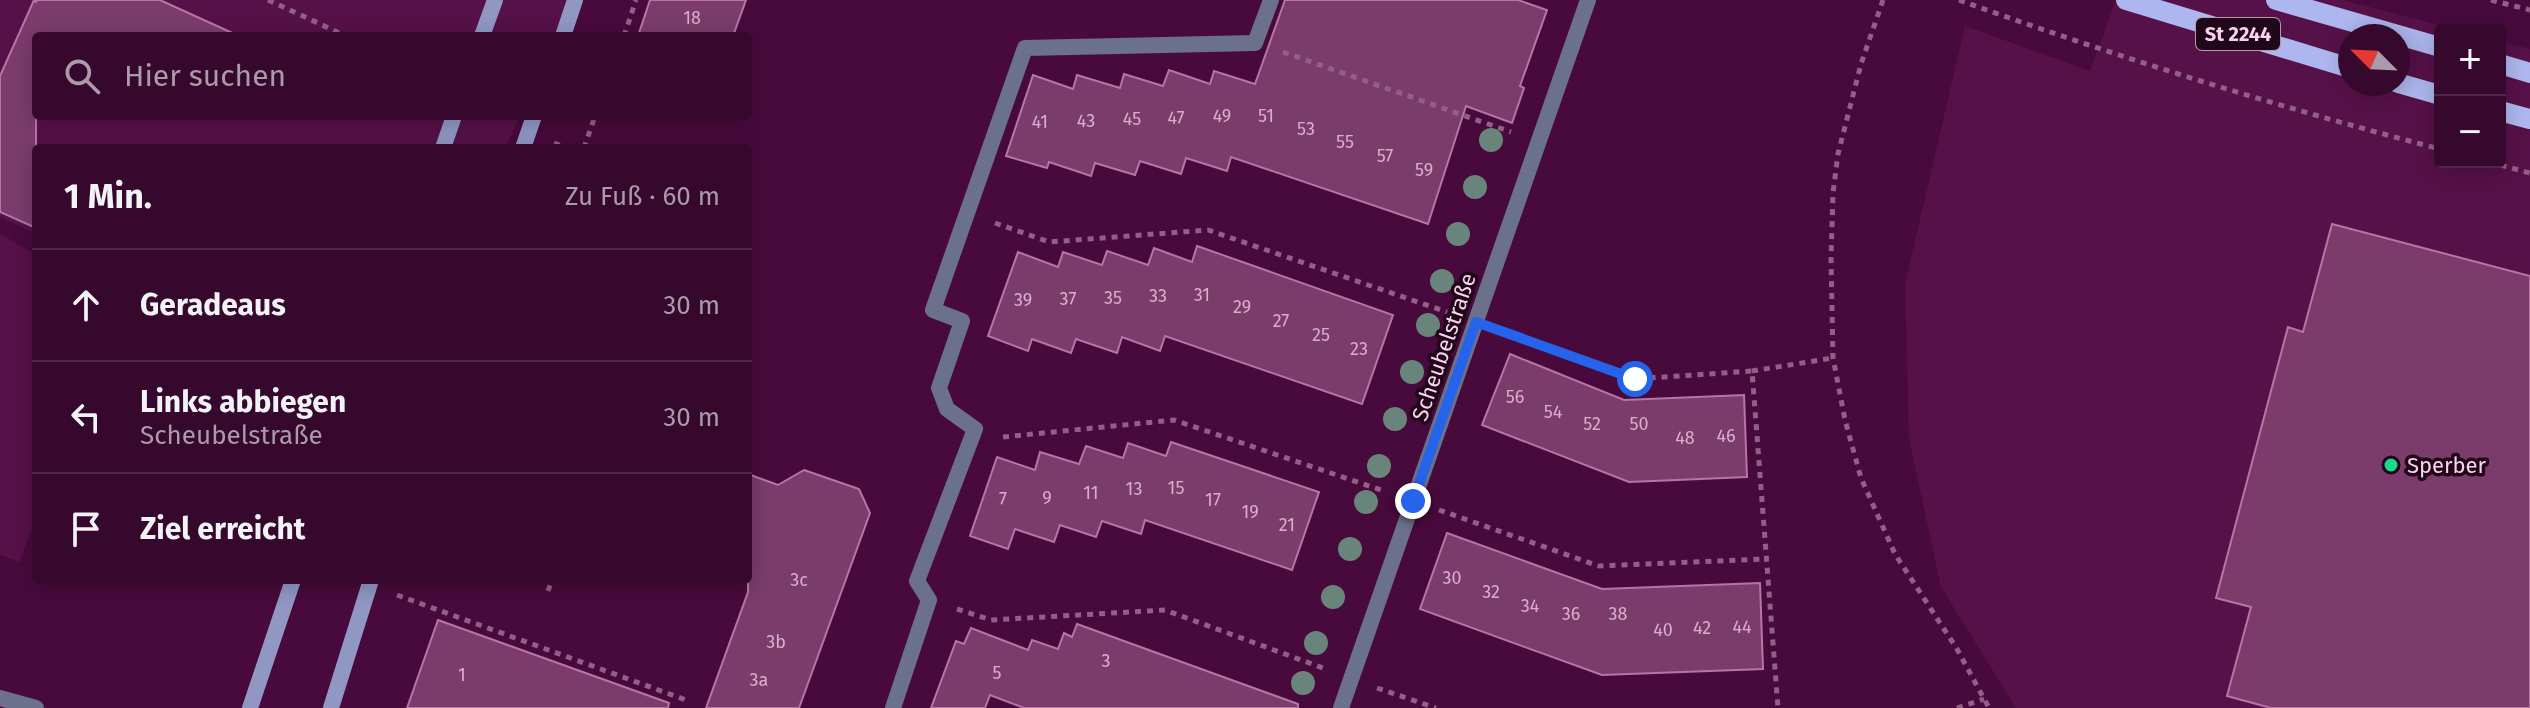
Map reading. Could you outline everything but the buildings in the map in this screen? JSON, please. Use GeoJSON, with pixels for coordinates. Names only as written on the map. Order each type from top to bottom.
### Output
{"type":"FeatureCollection","features":[{"type":"Feature","properties":{"kind":"main road","name":"St 2244"},"geometry":{"type":"LineString","coordinates":[[2126,0],[2338,64]]}},
{"type":"Feature","properties":{"kind":"main road","name":"St 2244"},"geometry":{"type":"LineString","coordinates":[[2276,0],[2434,45]]}},
{"type":"Feature","properties":{"kind":"main road"},"geometry":{"type":"LineString","coordinates":[[2506,66],[2530,73]]}},
{"type":"Feature","properties":{"kind":"main road"},"geometry":{"type":"LineString","coordinates":[[2410,86],[2434,93]]}},
{"type":"Feature","properties":{"kind":"main road"},"geometry":{"type":"LineString","coordinates":[[2506,113],[2530,119]]}},
{"type":"Feature","properties":{"kind":"street"},"geometry":{"type":"LineString","coordinates":[[483,32],[495,0]]}},
{"type":"Feature","properties":{"kind":"street"},"geometry":{"type":"LineString","coordinates":[[564,32],[575,0]]}},
{"type":"Feature","properties":{"kind":"street"},"geometry":{"type":"LineString","coordinates":[[893,708],[929,600],[917,581],[975,429],[947,409],[939,388],[962,321],[933,310],[1025,48],[1255,43],[1271,0]]}},
{"type":"Feature","properties":{"kind":"street","name":"Scheubelstraße"},"geometry":{"type":"LineString","coordinates":[[1341,708],[1588,0]]}},
{"type":"Feature","properties":{"kind":"street"},"geometry":{"type":"LineString","coordinates":[[444,144],[453,120]]}},
{"type":"Feature","properties":{"kind":"street"},"geometry":{"type":"LineString","coordinates":[[524,144],[533,120]]}},
{"type":"Feature","properties":{"kind":"street"},"geometry":{"type":"LineString","coordinates":[[250,708],[292,584]]}},
{"type":"Feature","properties":{"kind":"street"},"geometry":{"type":"LineString","coordinates":[[331,708],[370,584]]}},
{"type":"Feature","properties":{"kind":"street"},"geometry":{"type":"LineString","coordinates":[[0,698],[36,708]]}},
{"type":"Feature","properties":{"kind":"path"},"geometry":{"type":"LineString","coordinates":[[268,0],[337,32]]}},
{"type":"Feature","properties":{"kind":"path"},"geometry":{"type":"LineString","coordinates":[[625,32],[636,0]]}},
{"type":"Feature","properties":{"kind":"path"},"geometry":{"type":"LineString","coordinates":[[1883,0],[1871,32],[1838,154],[1833,193],[1833,358],[1845,420],[1861,478],[1895,554],[1957,649],[1989,708]]}},
{"type":"Feature","properties":{"kind":"path"},"geometry":{"type":"LineString","coordinates":[[1959,0],[2073,41],[2349,125],[2434,147]]}},
{"type":"Feature","properties":{"kind":"path"},"geometry":{"type":"LineString","coordinates":[[2491,0],[2530,10]]}},
{"type":"Feature","properties":{"kind":"path"},"geometry":{"type":"LineString","coordinates":[[1255,43],[1538,142]]}},
{"type":"Feature","properties":{"kind":"path"},"geometry":{"type":"LineString","coordinates":[[585,144],[594,120]]}},
{"type":"Feature","properties":{"kind":"path"},"geometry":{"type":"LineString","coordinates":[[2506,167],[2530,173]]}},
{"type":"Feature","properties":{"kind":"path"},"geometry":{"type":"LineString","coordinates":[[967,213],[1049,242],[1208,230],[1635,379],[1752,371],[1833,358]]}},
{"type":"Feature","properties":{"kind":"path"},"geometry":{"type":"LineString","coordinates":[[1752,371],[1778,708]]}},
{"type":"Feature","properties":{"kind":"path"},"geometry":{"type":"LineString","coordinates":[[1007,438],[1174,420],[1599,566],[1767,559]]}},
{"type":"Feature","properties":{"kind":"path"},"geometry":{"type":"LineString","coordinates":[[548,591],[551,584]]}},
{"type":"Feature","properties":{"kind":"path"},"geometry":{"type":"LineString","coordinates":[[929,600],[991,620],[1165,610],[1436,708]]}},
{"type":"Feature","properties":{"kind":"path"},"geometry":{"type":"LineString","coordinates":[[425,605],[686,700]]}},
{"type":"Feature","properties":{"kind":"path"},"geometry":{"type":"LineString","coordinates":[[1957,708],[1984,699]]}},
{"type":"Feature","properties":{"kind":"shaded area"},"geometry":{"type":"Polygon","coordinates":[[[0,0],[574,0],[559,32],[32,32],[32,120],[518,120],[507,144],[32,144],[32,232],[0,217],[0,0]]]}},
{"type":"Feature","properties":{"kind":"shaded area"},"geometry":{"type":"Polygon","coordinates":[[[2116,0],[2343,0],[2435,24],[2434,168],[2506,168],[2506,43],[2530,49],[2530,708],[2016,708],[1941,587],[1909,439],[1905,284],[1965,26],[2090,71],[2116,0]]]}},
{"type":"Feature","properties":{"kind":"shaded area"},"geometry":{"type":"Polygon","coordinates":[[[0,234],[32,253],[32,528],[20,562],[0,555],[0,234]]]}},
{"type":"Feature","properties":{"kind":"place","name":"Sperber"},"geometry":{"type":"Point","coordinates":[2391,465]}},
{"type":"Feature","properties":{"kind":"route"},"geometry":{"type":"LineString","coordinates":[[1413,501],[1476,322],[1635,379]]}}]}
